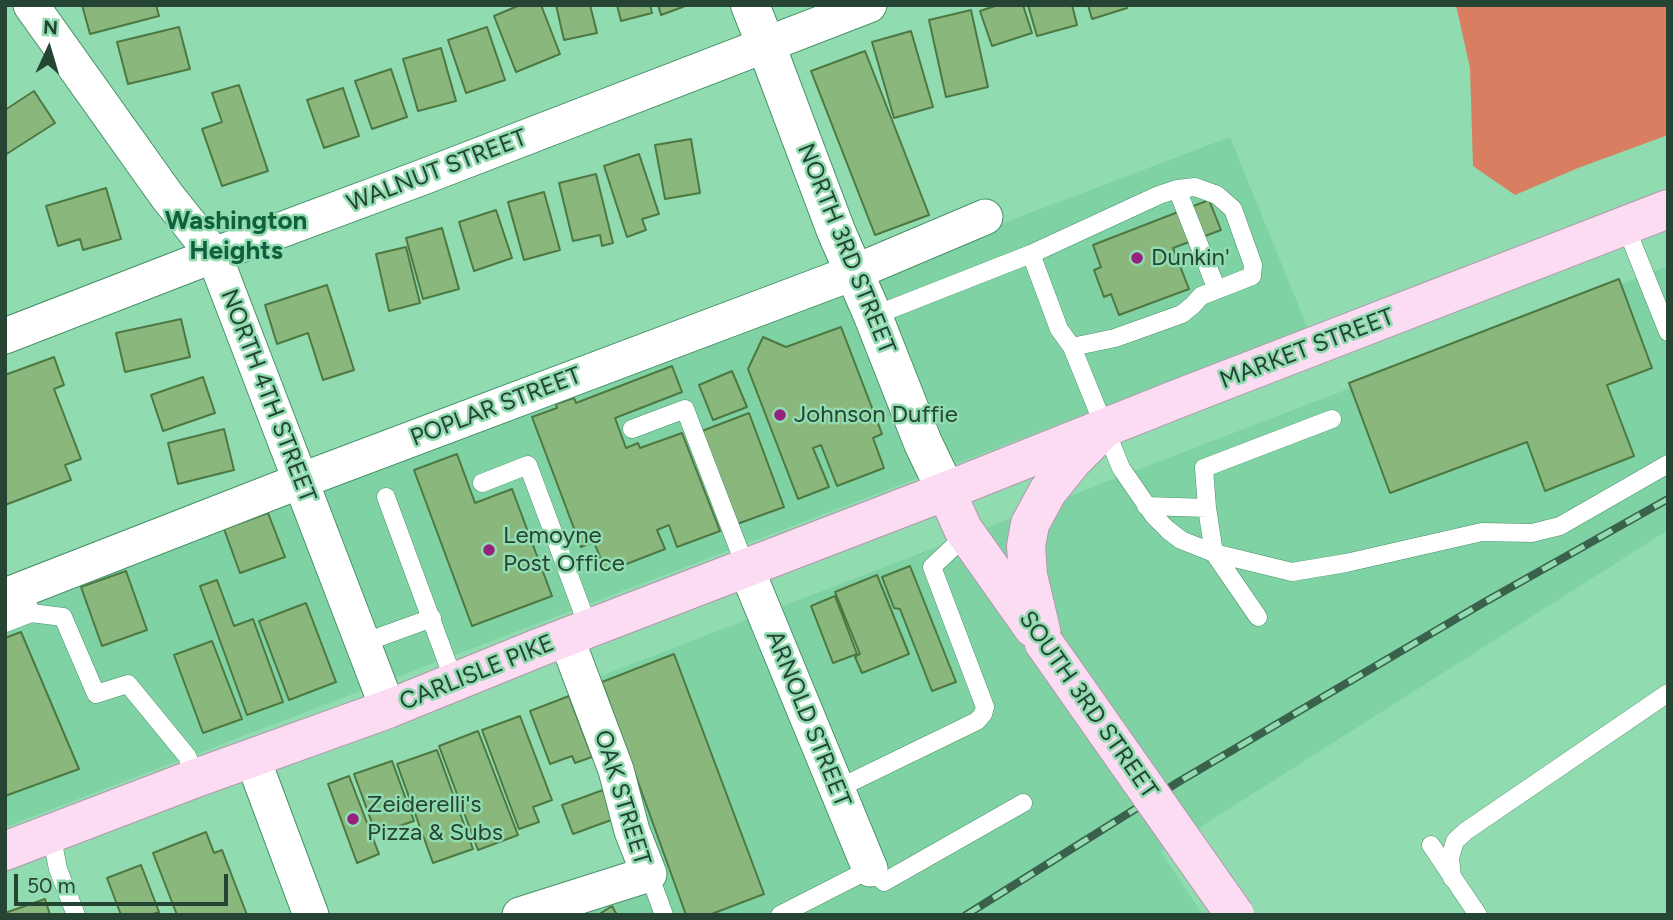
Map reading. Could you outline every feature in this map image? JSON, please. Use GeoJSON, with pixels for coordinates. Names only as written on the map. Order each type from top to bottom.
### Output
{"type":"FeatureCollection","features":[{"type":"Feature","properties":{"kind":"main road","name":"MARKET STREET"},"geometry":{"type":"LineString","coordinates":[[946,491],[1668,209]]}},
{"type":"Feature","properties":{"kind":"main road"},"geometry":{"type":"LineString","coordinates":[[1044,643],[1028,575],[1026,546],[1030,524],[1048,491],[1104,428]]}},
{"type":"Feature","properties":{"kind":"main road","name":"SOUTH 3RD STREET"},"geometry":{"type":"LineString","coordinates":[[946,491],[963,529],[1235,915]]}},
{"type":"Feature","properties":{"kind":"main road","name":"CARLISLE PIKE"},"geometry":{"type":"LineString","coordinates":[[5,851],[252,757],[388,709],[946,491]]}},
{"type":"Feature","properties":{"kind":"street","name":"NORTH 4TH STREET"},"geometry":{"type":"LineString","coordinates":[[31,5],[167,196],[214,255],[388,709]]}},
{"type":"Feature","properties":{"kind":"street","name":"NORTH 3RD STREET"},"geometry":{"type":"LineString","coordinates":[[750,5],[836,231],[923,443],[946,491]]}},
{"type":"Feature","properties":{"kind":"street","name":"WALNUT STREET"},"geometry":{"type":"LineString","coordinates":[[5,336],[869,5]]}},
{"type":"Feature","properties":{"kind":"street","name":"POPLAR STREET"},"geometry":{"type":"LineString","coordinates":[[19,600],[300,481],[855,272],[985,216]]}},
{"type":"Feature","properties":{"kind":"street","name":"ARNOLD STREET"},"geometry":{"type":"LineString","coordinates":[[746,568],[870,869]]}},
{"type":"Feature","properties":{"kind":"street","name":"OAK STREET"},"geometry":{"type":"LineString","coordinates":[[520,915],[649,874],[632,831],[577,633]]}},
{"type":"Feature","properties":{"kind":"street"},"geometry":{"type":"LineString","coordinates":[[252,757],[311,915]]}},
{"type":"Feature","properties":{"kind":"lane"},"geometry":{"type":"LineString","coordinates":[[873,316],[1031,254],[1177,189],[1195,187],[1217,195],[1233,209],[1253,265],[1252,276],[1201,296],[1182,314],[1115,338],[1072,348]]}},
{"type":"Feature","properties":{"kind":"lane"},"geometry":{"type":"LineString","coordinates":[[1177,189],[1217,290]]}},
{"type":"Feature","properties":{"kind":"lane"},"geometry":{"type":"LineString","coordinates":[[1625,225],[1667,327]]}},
{"type":"Feature","properties":{"kind":"lane"},"geometry":{"type":"LineString","coordinates":[[1031,254],[1059,329],[1072,348],[1121,468],[1146,506],[1167,530],[1181,540],[1214,552],[1292,572],[1346,563],[1482,532],[1532,533],[1560,526],[1668,464]]}},
{"type":"Feature","properties":{"kind":"lane"},"geometry":{"type":"LineString","coordinates":[[632,429],[685,409],[746,568]]}},
{"type":"Feature","properties":{"kind":"lane"},"geometry":{"type":"LineString","coordinates":[[1258,617],[1214,552],[1204,468],[1332,419]]}},
{"type":"Feature","properties":{"kind":"lane"},"geometry":{"type":"LineString","coordinates":[[482,483],[528,465],[577,633]]}},
{"type":"Feature","properties":{"kind":"lane"},"geometry":{"type":"LineString","coordinates":[[386,496],[454,681]]}},
{"type":"Feature","properties":{"kind":"lane"},"geometry":{"type":"LineString","coordinates":[[1146,506],[1207,508]]}},
{"type":"Feature","properties":{"kind":"lane"},"geometry":{"type":"LineString","coordinates":[[836,789],[977,721],[983,714],[985,706],[932,567],[967,534]]}},
{"type":"Feature","properties":{"kind":"lane"},"geometry":{"type":"LineString","coordinates":[[5,623],[19,600],[64,617],[96,694],[128,684],[187,756],[196,778]]}},
{"type":"Feature","properties":{"kind":"lane"},"geometry":{"type":"LineString","coordinates":[[363,643],[432,618]]}},
{"type":"Feature","properties":{"kind":"lane"},"geometry":{"type":"LineString","coordinates":[[1452,878],[1452,850],[1455,841],[1465,831],[1668,693]]}},
{"type":"Feature","properties":{"kind":"lane"},"geometry":{"type":"LineString","coordinates":[[780,915],[870,869],[884,882],[1023,803]]}},
{"type":"Feature","properties":{"kind":"lane"},"geometry":{"type":"LineString","coordinates":[[51,833],[58,869],[76,915]]}},
{"type":"Feature","properties":{"kind":"lane"},"geometry":{"type":"LineString","coordinates":[[1431,845],[1477,915]]}},
{"type":"Feature","properties":{"kind":"lane"},"geometry":{"type":"LineString","coordinates":[[649,874],[664,915]]}},
{"type":"Feature","properties":{"kind":"shaded area"},"geometry":{"type":"Polygon","coordinates":[[[1456,5],[1668,5],[1668,135],[1578,168],[1515,195],[1473,166],[1470,68],[1456,5]]]}},
{"type":"Feature","properties":{"kind":"shaded area"},"geometry":{"type":"Polygon","coordinates":[[[1230,137],[1308,329],[5,827],[5,602],[1230,137]]]}},
{"type":"Feature","properties":{"kind":"shaded area"},"geometry":{"type":"Polygon","coordinates":[[[1668,266],[1668,530],[1161,852],[1203,915],[560,915],[665,875],[598,677],[1668,266]]]}},
{"type":"Feature","properties":{"kind":"building"},"geometry":{"type":"Polygon","coordinates":[[[82,5],[156,5],[159,16],[90,34],[82,5]]]}},
{"type":"Feature","properties":{"kind":"building"},"geometry":{"type":"Polygon","coordinates":[[[520,5],[541,5],[560,54],[516,72],[494,16],[520,5]]]}},
{"type":"Feature","properties":{"kind":"building"},"geometry":{"type":"Polygon","coordinates":[[[556,5],[590,5],[597,33],[564,40],[556,5]]]}},
{"type":"Feature","properties":{"kind":"building"},"geometry":{"type":"Polygon","coordinates":[[[617,5],[650,5],[652,13],[621,21],[617,5]]]}},
{"type":"Feature","properties":{"kind":"building"},"geometry":{"type":"Polygon","coordinates":[[[658,5],[688,5],[661,15],[658,5]]]}},
{"type":"Feature","properties":{"kind":"building"},"geometry":{"type":"Polygon","coordinates":[[[998,5],[1023,5],[1032,33],[992,46],[980,11],[998,5]]]}},
{"type":"Feature","properties":{"kind":"building"},"geometry":{"type":"Polygon","coordinates":[[[1028,5],[1072,5],[1077,25],[1037,36],[1028,5]]]}},
{"type":"Feature","properties":{"kind":"building"},"geometry":{"type":"Polygon","coordinates":[[[1088,5],[1126,5],[1127,8],[1092,19],[1088,5]]]}},
{"type":"Feature","properties":{"kind":"building"},"geometry":{"type":"Polygon","coordinates":[[[971,10],[988,87],[946,97],[929,20],[971,10]]]}},
{"type":"Feature","properties":{"kind":"building"},"geometry":{"type":"Polygon","coordinates":[[[179,27],[190,69],[128,84],[117,42],[179,27]]]}},
{"type":"Feature","properties":{"kind":"building"},"geometry":{"type":"Polygon","coordinates":[[[487,27],[505,80],[466,93],[448,40],[487,27]]]}},
{"type":"Feature","properties":{"kind":"building"},"geometry":{"type":"Polygon","coordinates":[[[911,31],[933,107],[894,118],[872,42],[911,31]]]}},
{"type":"Feature","properties":{"kind":"building"},"geometry":{"type":"Polygon","coordinates":[[[441,48],[456,101],[418,111],[403,59],[441,48]]]}},
{"type":"Feature","properties":{"kind":"building"},"geometry":{"type":"Polygon","coordinates":[[[865,51],[929,215],[875,235],[811,71],[865,51]]]}},
{"type":"Feature","properties":{"kind":"building"},"geometry":{"type":"Polygon","coordinates":[[[391,69],[407,117],[372,129],[355,81],[391,69]]]}},
{"type":"Feature","properties":{"kind":"building"},"geometry":{"type":"Polygon","coordinates":[[[239,85],[268,171],[222,186],[202,129],[222,122],[212,93],[239,85]]]}},
{"type":"Feature","properties":{"kind":"building"},"geometry":{"type":"Polygon","coordinates":[[[343,88],[359,136],[324,148],[307,100],[343,88]]]}},
{"type":"Feature","properties":{"kind":"building"},"geometry":{"type":"Polygon","coordinates":[[[34,91],[55,123],[5,155],[5,110],[34,91]]]}},
{"type":"Feature","properties":{"kind":"building"},"geometry":{"type":"Polygon","coordinates":[[[691,139],[700,193],[665,199],[655,145],[691,139]]]}},
{"type":"Feature","properties":{"kind":"building"},"geometry":{"type":"Polygon","coordinates":[[[639,154],[659,214],[642,219],[646,230],[627,237],[604,166],[639,154]]]}},
{"type":"Feature","properties":{"kind":"building"},"geometry":{"type":"Polygon","coordinates":[[[596,174],[613,243],[602,246],[600,235],[573,241],[559,183],[596,174]]]}},
{"type":"Feature","properties":{"kind":"building"},"geometry":{"type":"Polygon","coordinates":[[[106,188],[121,239],[83,250],[80,239],[58,246],[46,206],[106,188]]]}},
{"type":"Feature","properties":{"kind":"building"},"geometry":{"type":"Polygon","coordinates":[[[544,192],[560,250],[524,260],[508,202],[544,192]]]}},
{"type":"Feature","properties":{"kind":"building","name":"Dunkin'"},"geometry":{"type":"Polygon","coordinates":[[[1209,200],[1221,230],[1173,248],[1189,289],[1119,315],[1111,294],[1104,297],[1094,270],[1101,267],[1093,245],[1209,200]]]}},
{"type":"Feature","properties":{"kind":"building"},"geometry":{"type":"Polygon","coordinates":[[[496,210],[512,258],[474,271],[459,222],[496,210]]]}},
{"type":"Feature","properties":{"kind":"building"},"geometry":{"type":"Polygon","coordinates":[[[442,228],[459,289],[423,299],[406,238],[442,228]]]}},
{"type":"Feature","properties":{"kind":"building"},"geometry":{"type":"Polygon","coordinates":[[[406,247],[420,303],[389,311],[376,254],[406,247]]]}},
{"type":"Feature","properties":{"kind":"building"},"geometry":{"type":"Polygon","coordinates":[[[1619,279],[1652,368],[1607,385],[1634,456],[1545,491],[1527,442],[1390,493],[1349,383],[1619,279]]]}},
{"type":"Feature","properties":{"kind":"building"},"geometry":{"type":"Polygon","coordinates":[[[327,285],[354,370],[323,380],[308,333],[277,344],[265,305],[327,285]]]}},
{"type":"Feature","properties":{"kind":"building"},"geometry":{"type":"Polygon","coordinates":[[[181,319],[190,357],[125,372],[116,333],[181,319]]]}},
{"type":"Feature","properties":{"kind":"building"},"geometry":{"type":"Polygon","coordinates":[[[841,327],[882,434],[873,438],[884,468],[837,486],[821,445],[813,448],[829,487],[798,499],[748,369],[763,337],[786,347],[841,327]]]}},
{"type":"Feature","properties":{"kind":"building"},"geometry":{"type":"Polygon","coordinates":[[[54,357],[64,385],[54,389],[81,459],[65,465],[71,480],[5,505],[5,375],[54,357]]]}},
{"type":"Feature","properties":{"kind":"building"},"geometry":{"type":"Polygon","coordinates":[[[672,366],[682,392],[615,418],[626,448],[638,443],[640,448],[682,433],[720,531],[677,547],[669,525],[657,530],[665,549],[606,572],[594,542],[581,547],[532,417],[557,408],[556,404],[574,398],[576,403],[672,366]]]}},
{"type":"Feature","properties":{"kind":"building"},"geometry":{"type":"Polygon","coordinates":[[[732,371],[747,407],[713,420],[699,385],[732,371]]]}},
{"type":"Feature","properties":{"kind":"building"},"geometry":{"type":"Polygon","coordinates":[[[203,377],[215,413],[163,431],[151,395],[203,377]]]}},
{"type":"Feature","properties":{"kind":"building"},"geometry":{"type":"Polygon","coordinates":[[[749,413],[784,507],[737,524],[702,431],[749,413]]]}},
{"type":"Feature","properties":{"kind":"building"},"geometry":{"type":"Polygon","coordinates":[[[224,429],[234,470],[178,484],[168,443],[224,429]]]}},
{"type":"Feature","properties":{"kind":"building","name":"Lemoyne Post Office"},"geometry":{"type":"Polygon","coordinates":[[[457,454],[475,503],[512,489],[552,596],[472,626],[414,470],[457,454]]]}},
{"type":"Feature","properties":{"kind":"building"},"geometry":{"type":"Polygon","coordinates":[[[268,513],[285,557],[240,573],[224,529],[268,513]]]}},
{"type":"Feature","properties":{"kind":"building"},"geometry":{"type":"Polygon","coordinates":[[[910,566],[956,682],[932,691],[900,609],[894,608],[882,577],[910,566]]]}},
{"type":"Feature","properties":{"kind":"building"},"geometry":{"type":"Polygon","coordinates":[[[126,571],[147,630],[102,646],[81,587],[126,571]]]}},
{"type":"Feature","properties":{"kind":"building"},"geometry":{"type":"Polygon","coordinates":[[[877,575],[909,654],[862,673],[855,657],[860,654],[835,592],[877,575]]]}},
{"type":"Feature","properties":{"kind":"building"},"geometry":{"type":"Polygon","coordinates":[[[217,580],[234,626],[253,619],[283,702],[247,715],[200,586],[217,580]]]}},
{"type":"Feature","properties":{"kind":"building"},"geometry":{"type":"Polygon","coordinates":[[[835,596],[857,654],[833,663],[811,606],[835,596]]]}},
{"type":"Feature","properties":{"kind":"building"},"geometry":{"type":"Polygon","coordinates":[[[306,603],[336,682],[289,700],[259,621],[306,603]]]}},
{"type":"Feature","properties":{"kind":"building"},"geometry":{"type":"Polygon","coordinates":[[[21,632],[79,769],[5,796],[5,638],[21,632]]]}},
{"type":"Feature","properties":{"kind":"building"},"geometry":{"type":"Polygon","coordinates":[[[212,641],[242,719],[203,733],[174,655],[212,641]]]}},
{"type":"Feature","properties":{"kind":"building"},"geometry":{"type":"Polygon","coordinates":[[[674,654],[764,894],[709,915],[686,915],[602,682],[674,654]]]}},
{"type":"Feature","properties":{"kind":"building"},"geometry":{"type":"Polygon","coordinates":[[[569,696],[592,757],[575,763],[572,756],[550,764],[530,711],[569,696]]]}},
{"type":"Feature","properties":{"kind":"building"},"geometry":{"type":"Polygon","coordinates":[[[520,716],[552,800],[533,807],[539,822],[519,829],[482,730],[520,716]]]}},
{"type":"Feature","properties":{"kind":"building"},"geometry":{"type":"Polygon","coordinates":[[[478,731],[518,835],[478,850],[439,746],[478,731]]]}},
{"type":"Feature","properties":{"kind":"building"},"geometry":{"type":"Polygon","coordinates":[[[437,750],[473,849],[433,863],[397,764],[437,750]]]}},
{"type":"Feature","properties":{"kind":"building"},"geometry":{"type":"Polygon","coordinates":[[[392,761],[414,821],[376,834],[354,774],[392,761]]]}},
{"type":"Feature","properties":{"kind":"building","name":"Zeiderelli's Pizza & Subs"},"geometry":{"type":"Polygon","coordinates":[[[349,776],[379,854],[357,863],[328,784],[349,776]]]}},
{"type":"Feature","properties":{"kind":"building"},"geometry":{"type":"Polygon","coordinates":[[[603,790],[614,819],[573,834],[562,805],[603,790]]]}},
{"type":"Feature","properties":{"kind":"building"},"geometry":{"type":"Polygon","coordinates":[[[206,832],[214,853],[222,850],[247,915],[177,915],[153,853],[206,832]]]}},
{"type":"Feature","properties":{"kind":"building"},"geometry":{"type":"Polygon","coordinates":[[[141,865],[159,912],[150,915],[121,915],[107,878],[141,865]]]}},
{"type":"Feature","properties":{"kind":"building"},"geometry":{"type":"Polygon","coordinates":[[[45,899],[50,915],[5,915],[5,913],[45,899]]]}},
{"type":"Feature","properties":{"kind":"building"},"geometry":{"type":"Polygon","coordinates":[[[612,906],[617,915],[598,915],[612,906]]]}},
{"type":"Feature","properties":{"kind":"railway"},"geometry":{"type":"LineString","coordinates":[[966,915],[1180,781],[1483,603],[1668,499]]}},
{"type":"Feature","properties":{"kind":"place","name":"Dunkin'"},"geometry":{"type":"Point","coordinates":[1137,258]}},
{"type":"Feature","properties":{"kind":"place","name":"Johnson Duffie"},"geometry":{"type":"Point","coordinates":[780,415]}},
{"type":"Feature","properties":{"kind":"place","name":"Lemoyne Post Office"},"geometry":{"type":"Point","coordinates":[489,550]}},
{"type":"Feature","properties":{"kind":"place","name":"Zeiderelli's Pizza & Subs"},"geometry":{"type":"Point","coordinates":[353,819]}},
{"type":"Feature","properties":{"kind":"district","name":"Washington Heights"},"geometry":{"type":"Point","coordinates":[236,236]}}]}
